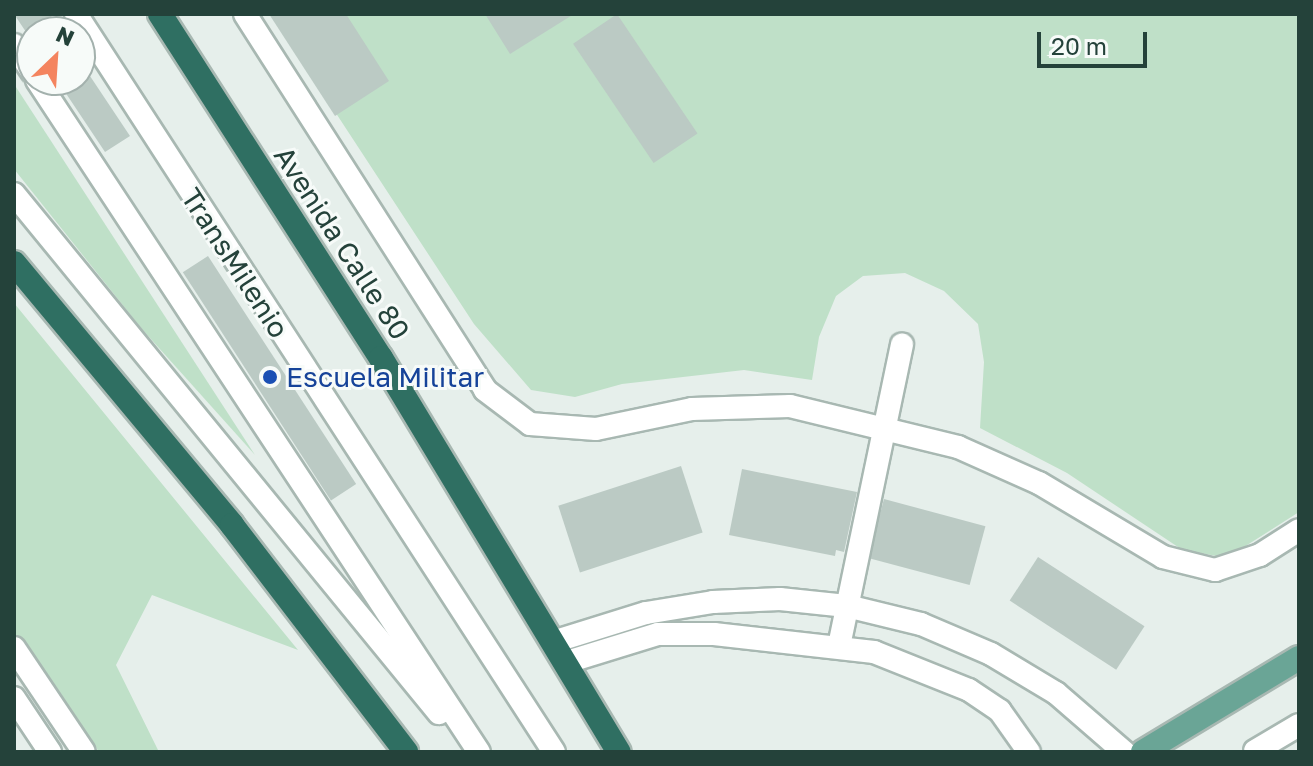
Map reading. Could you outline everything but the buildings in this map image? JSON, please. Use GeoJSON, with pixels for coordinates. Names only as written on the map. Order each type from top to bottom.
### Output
{"type":"FeatureCollection","features":[{"type":"Feature","properties":{"kind":"highway","name":"Avenida Calle 80"},"geometry":{"type":"LineString","coordinates":[[160,14],[561,652],[619,752]]}},
{"type":"Feature","properties":{"kind":"highway"},"geometry":{"type":"LineString","coordinates":[[14,263],[232,525],[406,752]]}},
{"type":"Feature","properties":{"kind":"main road"},"geometry":{"type":"LineString","coordinates":[[1143,752],[1299,658]]}},
{"type":"Feature","properties":{"kind":"lane","name":"TransMilenio"},"geometry":{"type":"LineString","coordinates":[[76,14],[554,752]]}},
{"type":"Feature","properties":{"kind":"lane"},"geometry":{"type":"LineString","coordinates":[[245,14],[485,390],[530,424],[596,429],[692,409],[790,406],[958,447],[1039,483],[1163,557],[1215,570],[1260,555],[1299,530]]}},
{"type":"Feature","properties":{"kind":"lane"},"geometry":{"type":"LineString","coordinates":[[48,96],[479,752]]}},
{"type":"Feature","properties":{"kind":"lane"},"geometry":{"type":"LineString","coordinates":[[14,194],[471,752]]}},
{"type":"Feature","properties":{"kind":"lane"},"geometry":{"type":"LineString","coordinates":[[839,646],[902,345]]}},
{"type":"Feature","properties":{"kind":"lane"},"geometry":{"type":"LineString","coordinates":[[561,652],[646,613],[713,602],[780,599],[847,606],[921,624],[991,654],[1056,693],[1124,752]]}},
{"type":"Feature","properties":{"kind":"lane"},"geometry":{"type":"LineString","coordinates":[[561,652],[658,634],[839,646],[908,663],[969,690],[1000,711],[1029,752]]}},
{"type":"Feature","properties":{"kind":"lane"},"geometry":{"type":"LineString","coordinates":[[14,648],[84,752]]}},
{"type":"Feature","properties":{"kind":"lane"},"geometry":{"type":"LineString","coordinates":[[14,698],[50,752]]}},
{"type":"Feature","properties":{"kind":"lane"},"geometry":{"type":"LineString","coordinates":[[1255,751],[1299,725]]}},
{"type":"Feature","properties":{"kind":"green space"},"geometry":{"type":"Polygon","coordinates":[[[271,14],[1299,14],[1299,512],[1244,547],[1216,556],[1181,549],[1067,473],[980,428],[984,362],[978,324],[944,291],[905,273],[863,276],[836,296],[819,337],[812,380],[744,370],[622,384],[575,397],[531,390],[474,324],[271,14]]]}},
{"type":"Feature","properties":{"kind":"green space"},"geometry":{"type":"Polygon","coordinates":[[[14,84],[16,96],[22,96],[255,455],[141,328],[14,169],[14,84]]]}},
{"type":"Feature","properties":{"kind":"green space"},"geometry":{"type":"Polygon","coordinates":[[[14,303],[298,650],[152,595],[116,665],[159,752],[99,752],[14,632],[14,303]]]}},
{"type":"Feature","properties":{"kind":"place","name":"Escuela Militar"},"geometry":{"type":"Point","coordinates":[270,377]}}]}
